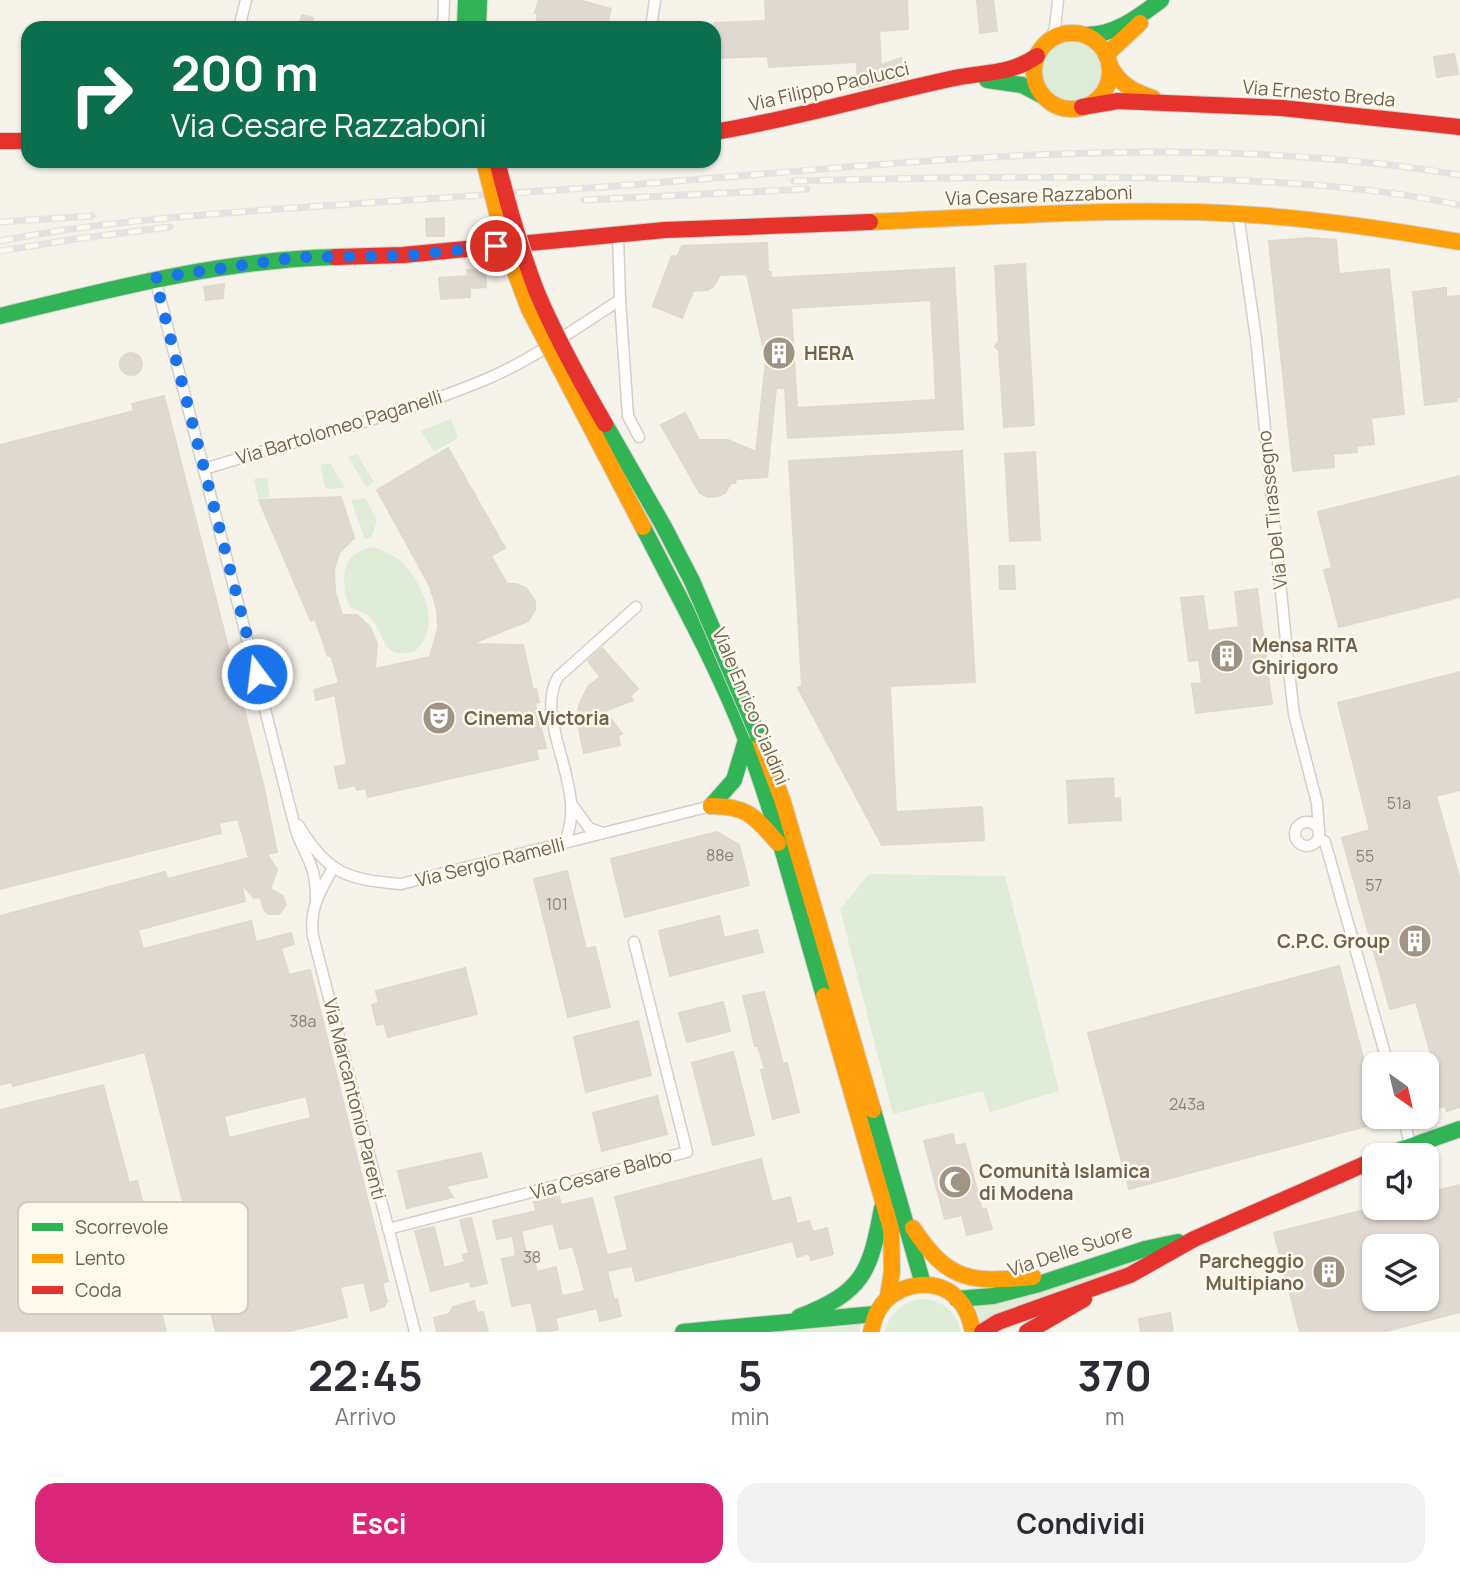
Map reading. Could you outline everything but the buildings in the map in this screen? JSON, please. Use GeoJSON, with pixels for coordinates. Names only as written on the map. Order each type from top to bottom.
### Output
{"type":"FeatureCollection","features":[{"type":"Feature","properties":{"kind":"street"},"geometry":{"type":"LineString","coordinates":[[241,21],[246,0]]}},
{"type":"Feature","properties":{"kind":"street"},"geometry":{"type":"LineString","coordinates":[[443,21],[444,0]]}},
{"type":"Feature","properties":{"kind":"street"},"geometry":{"type":"LineString","coordinates":[[465,21],[466,0]]}},
{"type":"Feature","properties":{"kind":"street"},"geometry":{"type":"LineString","coordinates":[[478,21],[479,0]]}},
{"type":"Feature","properties":{"kind":"street"},"geometry":{"type":"LineString","coordinates":[[652,21],[656,0]]}},
{"type":"Feature","properties":{"kind":"street"},"geometry":{"type":"LineString","coordinates":[[1058,0],[1055,28],[1051,39],[1037,56],[1034,73],[1035,83],[1044,96],[1062,108],[1082,107],[1098,98],[1108,82],[1108,59],[1095,40],[1082,34]]}},
{"type":"Feature","properties":{"kind":"street"},"geometry":{"type":"LineString","coordinates":[[1051,39],[1069,33],[1105,34],[1163,0]]}},
{"type":"Feature","properties":{"kind":"street"},"geometry":{"type":"LineString","coordinates":[[1108,59],[1163,0]]}},
{"type":"Feature","properties":{"kind":"street","name":"Via Filippo Paolucci"},"geometry":{"type":"LineString","coordinates":[[721,131],[821,112],[953,78],[1015,68],[1037,56]]}},
{"type":"Feature","properties":{"kind":"street","name":"Via Ernesto Breda"},"geometry":{"type":"LineString","coordinates":[[1108,59],[1113,74],[1124,85],[1175,105]]}},
{"type":"Feature","properties":{"kind":"street","name":"Via Filippo Paolucci"},"geometry":{"type":"LineString","coordinates":[[953,78],[1020,83],[1044,96]]}},
{"type":"Feature","properties":{"kind":"street","name":"Via Ernesto Breda"},"geometry":{"type":"LineString","coordinates":[[1082,107],[1118,101],[1282,108],[1460,127]]}},
{"type":"Feature","properties":{"kind":"street"},"geometry":{"type":"LineString","coordinates":[[0,141],[21,141]]}},
{"type":"Feature","properties":{"kind":"street","name":"Viale Enrico Cialdini"},"geometry":{"type":"LineString","coordinates":[[486,168],[506,248],[529,309],[752,737],[783,802],[892,1203],[893,1263],[892,1284],[888,1296]]}},
{"type":"Feature","properties":{"kind":"street","name":"Viale Enrico Cialdini"},"geometry":{"type":"LineString","coordinates":[[500,168],[520,247],[544,308],[681,559],[713,626],[752,737],[782,848],[892,1203],[923,1284]]}},
{"type":"Feature","properties":{"kind":"street","name":"Via Cesare Razzaboni"},"geometry":{"type":"LineString","coordinates":[[0,316],[155,278],[299,257],[402,256],[665,230],[800,223],[1101,213],[1238,214],[1382,228],[1460,242]]}},
{"type":"Feature","properties":{"kind":"street","name":"Via Del Tirassegno"},"geometry":{"type":"LineString","coordinates":[[1238,214],[1256,338],[1294,714],[1317,803]]}},
{"type":"Feature","properties":{"kind":"street"},"geometry":{"type":"LineString","coordinates":[[618,235],[628,416],[639,437]]}},
{"type":"Feature","properties":{"kind":"street","name":"Via Sergio Ramelli"},"geometry":{"type":"LineString","coordinates":[[155,278],[293,817],[301,845],[313,867],[316,900]]}},
{"type":"Feature","properties":{"kind":"street","name":"Via Bartolomeo Paganelli"},"geometry":{"type":"LineString","coordinates":[[204,469],[374,420],[483,381],[513,366],[620,300]]}},
{"type":"Feature","properties":{"kind":"street"},"geometry":{"type":"LineString","coordinates":[[564,843],[571,820],[572,804],[551,707],[552,687],[558,677],[636,607]]}},
{"type":"Feature","properties":{"kind":"street"},"geometry":{"type":"LineString","coordinates":[[711,806],[734,780],[752,737]]}},
{"type":"Feature","properties":{"kind":"street"},"geometry":{"type":"LineString","coordinates":[[1317,803],[1319,834],[1310,846],[1298,843],[1296,829],[1305,822],[1317,803]]}},
{"type":"Feature","properties":{"kind":"street"},"geometry":{"type":"LineString","coordinates":[[572,804],[589,828],[603,833]]}},
{"type":"Feature","properties":{"kind":"street"},"geometry":{"type":"LineString","coordinates":[[711,806],[728,805],[746,809],[782,848]]}},
{"type":"Feature","properties":{"kind":"street","name":"Via Sergio Ramelli"},"geometry":{"type":"LineString","coordinates":[[293,817],[312,845],[333,868],[360,880],[401,884],[711,806]]}},
{"type":"Feature","properties":{"kind":"street"},"geometry":{"type":"LineString","coordinates":[[1305,822],[1313,823],[1325,842],[1385,1052]]}},
{"type":"Feature","properties":{"kind":"street","name":"Via Marcantonio Parenti"},"geometry":{"type":"LineString","coordinates":[[333,868],[316,900],[311,921],[313,936],[415,1332]]}},
{"type":"Feature","properties":{"kind":"street","name":"Via Cesare Balbo"},"geometry":{"type":"LineString","coordinates":[[388,1229],[687,1152],[634,942]]}},
{"type":"Feature","properties":{"kind":"street"},"geometry":{"type":"LineString","coordinates":[[1413,1143],[1460,1129]]}},
{"type":"Feature","properties":{"kind":"street","name":"Via Delle Suore"},"geometry":{"type":"LineString","coordinates":[[982,1332],[998,1322],[1130,1275],[1194,1239],[1362,1165]]}},
{"type":"Feature","properties":{"kind":"street"},"geometry":{"type":"LineString","coordinates":[[892,1203],[932,1258],[948,1269],[990,1281],[1070,1272]]}},
{"type":"Feature","properties":{"kind":"street"},"geometry":{"type":"LineString","coordinates":[[784,1322],[839,1300],[861,1282],[892,1203]]}},
{"type":"Feature","properties":{"kind":"street","name":"Via Delle Suore"},"geometry":{"type":"LineString","coordinates":[[957,1299],[993,1296],[1039,1284],[1145,1249],[1194,1239]]}},
{"type":"Feature","properties":{"kind":"street"},"geometry":{"type":"LineString","coordinates":[[1027,1332],[1130,1275]]}},
{"type":"Feature","properties":{"kind":"street"},"geometry":{"type":"LineString","coordinates":[[871,1332],[875,1314],[888,1296],[910,1285],[923,1284],[937,1286],[957,1299],[966,1309],[973,1332]]}},
{"type":"Feature","properties":{"kind":"street"},"geometry":{"type":"LineString","coordinates":[[683,1332],[722,1326],[833,1320],[875,1314]]}},
{"type":"Feature","properties":{"kind":"green space"},"geometry":{"type":"Polygon","coordinates":[[[1065,40],[1077,40],[1093,49],[1100,59],[1100,83],[1093,93],[1077,102],[1065,102],[1054,97],[1045,88],[1040,77],[1040,65],[1045,54],[1054,45],[1065,40]]]}},
{"type":"Feature","properties":{"kind":"green space"},"geometry":{"type":"Polygon","coordinates":[[[451,419],[458,438],[434,452],[421,431],[451,419]]]}},
{"type":"Feature","properties":{"kind":"green space"},"geometry":{"type":"Polygon","coordinates":[[[357,454],[374,482],[366,487],[348,457],[357,454]]]}},
{"type":"Feature","properties":{"kind":"green space"},"geometry":{"type":"Polygon","coordinates":[[[330,463],[345,488],[326,489],[320,465],[330,463]]]}},
{"type":"Feature","properties":{"kind":"green space"},"geometry":{"type":"Polygon","coordinates":[[[267,477],[270,497],[258,498],[254,479],[267,477]]]}},
{"type":"Feature","properties":{"kind":"green space"},"geometry":{"type":"Polygon","coordinates":[[[365,498],[377,521],[371,538],[365,539],[351,500],[365,498]]]}},
{"type":"Feature","properties":{"kind":"green space"},"geometry":{"type":"Polygon","coordinates":[[[373,547],[398,559],[415,578],[422,591],[429,617],[428,629],[424,641],[415,651],[396,653],[390,650],[371,618],[350,607],[345,587],[345,569],[354,555],[373,547]]]}},
{"type":"Feature","properties":{"kind":"green space"},"geometry":{"type":"Polygon","coordinates":[[[869,874],[1005,876],[1059,1091],[990,1112],[983,1091],[893,1114],[840,909],[869,874]]]}},
{"type":"Feature","properties":{"kind":"green space"},"geometry":{"type":"Polygon","coordinates":[[[1150,1255],[1151,1259],[1097,1281],[997,1314],[981,1324],[975,1306],[1070,1283],[1150,1255]]]}},
{"type":"Feature","properties":{"kind":"green space"},"geometry":{"type":"Polygon","coordinates":[[[918,1299],[940,1303],[946,1307],[956,1317],[961,1332],[885,1332],[896,1311],[918,1299]]]}},
{"type":"Feature","properties":{"kind":"green space"},"geometry":{"type":"Polygon","coordinates":[[[861,1321],[859,1332],[771,1332],[844,1327],[861,1321]]]}},
{"type":"Feature","properties":{"kind":"railway"},"geometry":{"type":"LineString","coordinates":[[0,241],[104,225],[208,214],[1030,155],[1138,152],[1245,154],[1353,161],[1460,175]]}},
{"type":"Feature","properties":{"kind":"railway"},"geometry":{"type":"LineString","coordinates":[[794,181],[1019,177],[1231,180],[1384,192],[1460,205]]}},
{"type":"Feature","properties":{"kind":"railway"},"geometry":{"type":"LineString","coordinates":[[584,200],[807,189]]}},
{"type":"Feature","properties":{"kind":"railway"},"geometry":{"type":"LineString","coordinates":[[0,222],[92,216]]}},
{"type":"Feature","properties":{"kind":"railway"},"geometry":{"type":"LineString","coordinates":[[0,251],[170,227]]}},
{"type":"Feature","properties":{"kind":"traffic: fast"},"geometry":{"type":"LineString","coordinates":[[465,21],[466,0]]}},
{"type":"Feature","properties":{"kind":"traffic: fast"},"geometry":{"type":"LineString","coordinates":[[478,21],[479,0]]}},
{"type":"Feature","properties":{"kind":"traffic: fast"},"geometry":{"type":"LineString","coordinates":[[1086,35],[1117,28],[1161,0]]}},
{"type":"Feature","properties":{"kind":"traffic: fast"},"geometry":{"type":"LineString","coordinates":[[987,80],[1022,85],[1041,95]]}},
{"type":"Feature","properties":{"kind":"traffic: fast"},"geometry":{"type":"LineString","coordinates":[[0,316],[125,286],[208,270],[292,259],[335,257]]}},
{"type":"Feature","properties":{"kind":"traffic: fast"},"geometry":{"type":"LineString","coordinates":[[605,424],[692,581],[758,735]]}},
{"type":"Feature","properties":{"kind":"traffic: fast"},"geometry":{"type":"LineString","coordinates":[[643,527],[711,660],[747,742],[778,836],[824,996]]}},
{"type":"Feature","properties":{"kind":"traffic: fast"},"geometry":{"type":"LineString","coordinates":[[711,806],[734,780],[746,740]]}},
{"type":"Feature","properties":{"kind":"traffic: fast"},"geometry":{"type":"LineString","coordinates":[[873,1110],[923,1284]]}},
{"type":"Feature","properties":{"kind":"traffic: fast"},"geometry":{"type":"LineString","coordinates":[[1420,1143],[1460,1129]]}},
{"type":"Feature","properties":{"kind":"traffic: fast"},"geometry":{"type":"LineString","coordinates":[[799,1317],[837,1299],[860,1278],[873,1249],[882,1208]]}},
{"type":"Feature","properties":{"kind":"traffic: fast"},"geometry":{"type":"LineString","coordinates":[[957,1299],[993,1296],[1039,1284],[1145,1249],[1178,1242]]}},
{"type":"Feature","properties":{"kind":"traffic: fast"},"geometry":{"type":"LineString","coordinates":[[683,1332],[875,1314]]}},
{"type":"Feature","properties":{"kind":"traffic: slow"},"geometry":{"type":"LineString","coordinates":[[1106,55],[1140,23]]}},
{"type":"Feature","properties":{"kind":"traffic: slow"},"geometry":{"type":"LineString","coordinates":[[1072,33],[1087,36],[1099,44],[1107,56],[1110,71],[1107,86],[1099,98],[1087,106],[1072,109],[1057,106],[1045,98],[1037,86],[1034,71],[1037,56],[1045,44],[1057,36],[1072,33]]}},
{"type":"Feature","properties":{"kind":"traffic: slow"},"geometry":{"type":"LineString","coordinates":[[1109,64],[1127,86],[1153,98]]}},
{"type":"Feature","properties":{"kind":"traffic: slow"},"geometry":{"type":"LineString","coordinates":[[486,168],[506,248],[529,309],[643,527]]}},
{"type":"Feature","properties":{"kind":"traffic: slow"},"geometry":{"type":"LineString","coordinates":[[870,222],[1054,214],[1192,212],[1322,221],[1460,242]]}},
{"type":"Feature","properties":{"kind":"traffic: slow"},"geometry":{"type":"LineString","coordinates":[[758,735],[783,802],[873,1110]]}},
{"type":"Feature","properties":{"kind":"traffic: slow"},"geometry":{"type":"LineString","coordinates":[[711,806],[734,808],[750,815],[778,843]]}},
{"type":"Feature","properties":{"kind":"traffic: slow"},"geometry":{"type":"LineString","coordinates":[[824,996],[891,1229],[892,1271],[888,1296]]}},
{"type":"Feature","properties":{"kind":"traffic: slow"},"geometry":{"type":"LineString","coordinates":[[913,1228],[938,1259],[963,1275],[993,1279],[1033,1277]]}},
{"type":"Feature","properties":{"kind":"traffic: slow"},"geometry":{"type":"LineString","coordinates":[[871,1332],[878,1311],[893,1294],[903,1289],[926,1285],[948,1291],[957,1298],[968,1314],[973,1332]]}},
{"type":"Feature","properties":{"kind":"traffic: jam"},"geometry":{"type":"LineString","coordinates":[[721,131],[774,121],[950,79],[1006,70],[1037,56]]}},
{"type":"Feature","properties":{"kind":"traffic: jam"},"geometry":{"type":"LineString","coordinates":[[1082,107],[1118,101],[1282,108],[1460,127]]}},
{"type":"Feature","properties":{"kind":"traffic: jam"},"geometry":{"type":"LineString","coordinates":[[0,141],[21,141]]}},
{"type":"Feature","properties":{"kind":"traffic: jam"},"geometry":{"type":"LineString","coordinates":[[499,168],[536,290],[568,358],[605,424]]}},
{"type":"Feature","properties":{"kind":"traffic: jam"},"geometry":{"type":"LineString","coordinates":[[335,257],[403,255],[665,230],[870,222]]}},
{"type":"Feature","properties":{"kind":"traffic: jam"},"geometry":{"type":"LineString","coordinates":[[982,1332],[998,1322],[1130,1275],[1194,1239],[1362,1165]]}},
{"type":"Feature","properties":{"kind":"traffic: jam"},"geometry":{"type":"LineString","coordinates":[[1027,1332],[1084,1299]]}},
{"type":"Feature","properties":{"kind":"place","name":"HERA"},"geometry":{"type":"Point","coordinates":[779,353]}},
{"type":"Feature","properties":{"kind":"place","name":"Mensa RITA Ghirigoro"},"geometry":{"type":"Point","coordinates":[1227,656]}},
{"type":"Feature","properties":{"kind":"place","name":"Cinema Victoria"},"geometry":{"type":"Point","coordinates":[439,718]}},
{"type":"Feature","properties":{"kind":"place","name":"C.P.C. Group"},"geometry":{"type":"Point","coordinates":[1415,941]}},
{"type":"Feature","properties":{"kind":"place","name":"Comunità Islamica di Modena"},"geometry":{"type":"Point","coordinates":[955,1182]}},
{"type":"Feature","properties":{"kind":"place","name":"Parcheggio Multipiano"},"geometry":{"type":"Point","coordinates":[1329,1272]}},
{"type":"Feature","properties":{"kind":"route"},"geometry":{"type":"LineString","coordinates":[[257,674],[155,278],[299,257],[402,256],[496,246]]}}]}
